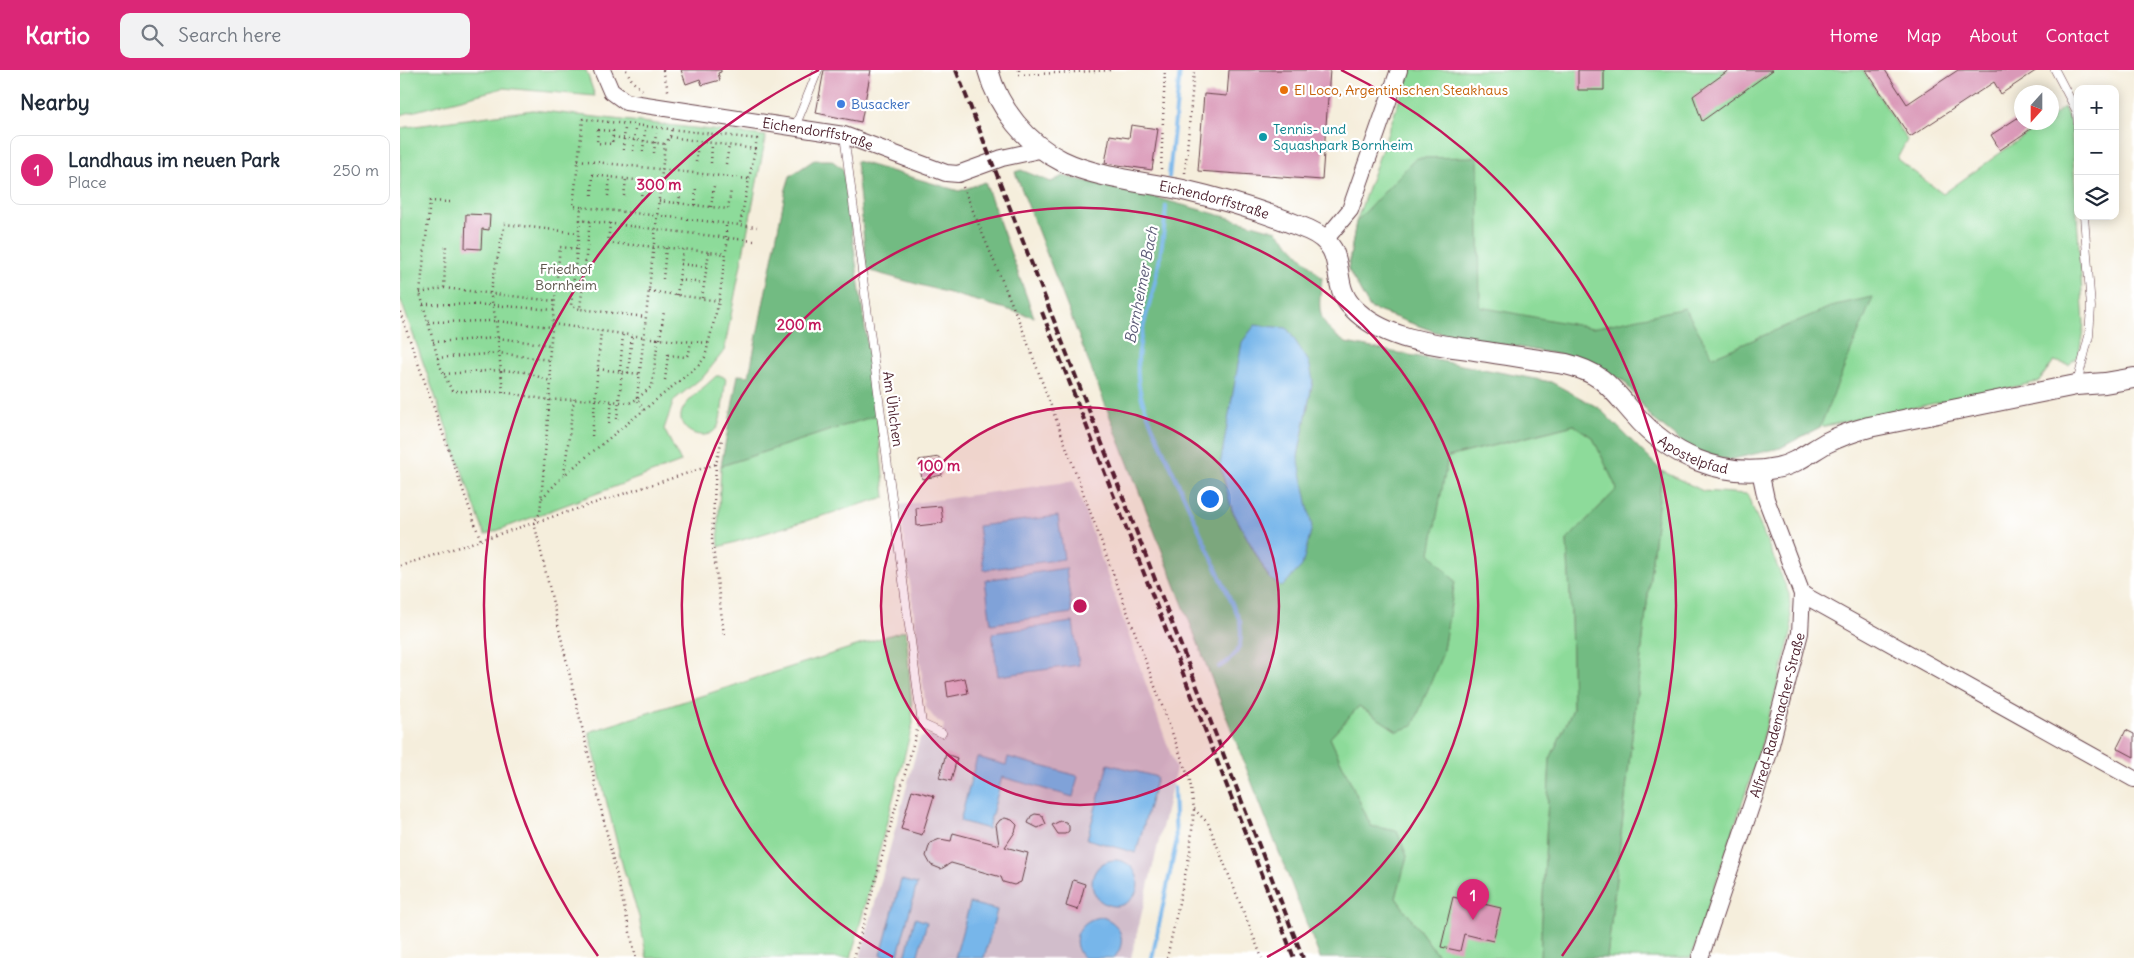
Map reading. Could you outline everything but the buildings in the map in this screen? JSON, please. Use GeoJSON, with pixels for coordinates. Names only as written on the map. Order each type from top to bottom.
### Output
{"type":"FeatureCollection","features":[{"type":"Feature","properties":{"kind":"street","name":"Eichendorffstraße"},"geometry":{"type":"LineString","coordinates":[[602,70],[611,91],[626,102],[844,135],[946,173],[958,174]]}},
{"type":"Feature","properties":{"kind":"street","name":"Eichendorffstraße"},"geometry":{"type":"LineString","coordinates":[[988,70],[998,95],[1010,116],[1029,137],[1062,161],[1096,172],[1224,200],[1311,231],[1325,240]]}},
{"type":"Feature","properties":{"kind":"street"},"geometry":{"type":"LineString","coordinates":[[1325,240],[1350,210],[1399,70]]}},
{"type":"Feature","properties":{"kind":"street"},"geometry":{"type":"LineString","coordinates":[[958,174],[1002,158],[1044,149]]}},
{"type":"Feature","properties":{"kind":"street","name":"Apostelpfad"},"geometry":{"type":"LineString","coordinates":[[1325,240],[1332,247],[1336,255],[1340,284],[1345,297],[1353,308],[1373,323],[1414,340],[1566,364],[1583,369],[1611,386],[1645,426],[1666,444],[1682,454],[1712,466],[1760,471],[1787,465],[1840,436],[1869,426],[2076,385],[2134,378]]}},
{"type":"Feature","properties":{"kind":"street","name":"Alfred-Rademacher-Straße"},"geometry":{"type":"LineString","coordinates":[[1700,958],[1768,756],[1800,633],[1802,594],[1766,499],[1760,471]]}},
{"type":"Feature","properties":{"kind":"street"},"geometry":{"type":"LineString","coordinates":[[1802,594],[2134,779]]}},
{"type":"Feature","properties":{"kind":"lane"},"geometry":{"type":"LineString","coordinates":[[794,127],[818,70]]}},
{"type":"Feature","properties":{"kind":"lane"},"geometry":{"type":"LineString","coordinates":[[2054,70],[2074,108]]}},
{"type":"Feature","properties":{"kind":"lane","name":"Am Ühlchen"},"geometry":{"type":"LineString","coordinates":[[844,135],[922,724]]}},
{"type":"Feature","properties":{"kind":"lane"},"geometry":{"type":"LineString","coordinates":[[2076,385],[2089,336],[2091,307],[2084,220]]}},
{"type":"Feature","properties":{"kind":"lane"},"geometry":{"type":"LineString","coordinates":[[922,724],[942,733]]}},
{"type":"Feature","properties":{"kind":"path"},"geometry":{"type":"LineString","coordinates":[[626,70],[633,82],[649,94]]}},
{"type":"Feature","properties":{"kind":"path"},"geometry":{"type":"LineString","coordinates":[[663,70],[670,100]]}},
{"type":"Feature","properties":{"kind":"path"},"geometry":{"type":"LineString","coordinates":[[1018,70],[1019,75],[1112,70]]}},
{"type":"Feature","properties":{"kind":"path"},"geometry":{"type":"LineString","coordinates":[[1157,185],[1160,171],[1164,70]]}},
{"type":"Feature","properties":{"kind":"path"},"geometry":{"type":"LineString","coordinates":[[1183,190],[1194,70]]}},
{"type":"Feature","properties":{"kind":"path"},"geometry":{"type":"LineString","coordinates":[[740,224],[757,139],[583,119],[573,206],[757,227]]}},
{"type":"Feature","properties":{"kind":"path"},"geometry":{"type":"LineString","coordinates":[[623,150],[625,128]]}},
{"type":"Feature","properties":{"kind":"path"},"geometry":{"type":"LineString","coordinates":[[644,410],[637,398],[665,144],[670,137],[672,128]]}},
{"type":"Feature","properties":{"kind":"path"},"geometry":{"type":"LineString","coordinates":[[598,130],[613,131],[613,137],[612,144],[597,144],[598,130]]}},
{"type":"Feature","properties":{"kind":"path"},"geometry":{"type":"LineString","coordinates":[[633,151],[635,130]]}},
{"type":"Feature","properties":{"kind":"path"},"geometry":{"type":"LineString","coordinates":[[643,151],[645,130]]}},
{"type":"Feature","properties":{"kind":"path"},"geometry":{"type":"LineString","coordinates":[[654,153],[656,132]]}},
{"type":"Feature","properties":{"kind":"path"},"geometry":{"type":"LineString","coordinates":[[613,137],[665,144]]}},
{"type":"Feature","properties":{"kind":"path"},"geometry":{"type":"LineString","coordinates":[[670,137],[756,150]]}},
{"type":"Feature","properties":{"kind":"path"},"geometry":{"type":"LineString","coordinates":[[696,162],[698,142]]}},
{"type":"Feature","properties":{"kind":"path"},"geometry":{"type":"LineString","coordinates":[[711,163],[712,144]]}},
{"type":"Feature","properties":{"kind":"path"},"geometry":{"type":"LineString","coordinates":[[726,164],[729,146]]}},
{"type":"Feature","properties":{"kind":"path"},"geometry":{"type":"LineString","coordinates":[[578,160],[748,179]]}},
{"type":"Feature","properties":{"kind":"path"},"geometry":{"type":"LineString","coordinates":[[958,174],[1024,333],[1190,781],[1194,809],[1190,852],[1166,958]]}},
{"type":"Feature","properties":{"kind":"path"},"geometry":{"type":"LineString","coordinates":[[592,195],[593,175],[662,182]]}},
{"type":"Feature","properties":{"kind":"path"},"geometry":{"type":"LineString","coordinates":[[608,196],[610,177]]}},
{"type":"Feature","properties":{"kind":"path"},"geometry":{"type":"LineString","coordinates":[[624,196],[626,179]]}},
{"type":"Feature","properties":{"kind":"path"},"geometry":{"type":"LineString","coordinates":[[641,200],[642,181]]}},
{"type":"Feature","properties":{"kind":"path"},"geometry":{"type":"LineString","coordinates":[[679,203],[681,184]]}},
{"type":"Feature","properties":{"kind":"path"},"geometry":{"type":"LineString","coordinates":[[695,205],[696,186]]}},
{"type":"Feature","properties":{"kind":"path"},"geometry":{"type":"LineString","coordinates":[[711,207],[714,186]]}},
{"type":"Feature","properties":{"kind":"path"},"geometry":{"type":"LineString","coordinates":[[659,201],[728,209],[731,190]]}},
{"type":"Feature","properties":{"kind":"path"},"geometry":{"type":"LineString","coordinates":[[450,202],[430,201],[420,292],[437,358],[452,391],[503,392],[549,400],[595,399],[629,403],[652,386],[664,311]]}},
{"type":"Feature","properties":{"kind":"path"},"geometry":{"type":"LineString","coordinates":[[581,207],[571,306],[580,309],[646,316]]}},
{"type":"Feature","properties":{"kind":"path"},"geometry":{"type":"LineString","coordinates":[[580,220],[754,241]]}},
{"type":"Feature","properties":{"kind":"path"},"geometry":{"type":"LineString","coordinates":[[580,309],[590,221]]}},
{"type":"Feature","properties":{"kind":"path"},"geometry":{"type":"LineString","coordinates":[[610,223],[608,243],[726,254]]}},
{"type":"Feature","properties":{"kind":"path"},"geometry":{"type":"LineString","coordinates":[[542,498],[564,475],[699,365],[705,357],[719,301],[726,254],[726,223]]}},
{"type":"Feature","properties":{"kind":"path"},"geometry":{"type":"LineString","coordinates":[[503,392],[496,321],[490,292],[505,224],[579,232]]}},
{"type":"Feature","properties":{"kind":"path"},"geometry":{"type":"LineString","coordinates":[[444,288],[446,245]]}},
{"type":"Feature","properties":{"kind":"path"},"geometry":{"type":"LineString","coordinates":[[577,249],[560,248],[550,345],[550,382],[542,498],[540,513],[534,522],[636,958]]}},
{"type":"Feature","properties":{"kind":"path"},"geometry":{"type":"LineString","coordinates":[[664,279],[666,248]]}},
{"type":"Feature","properties":{"kind":"path"},"geometry":{"type":"LineString","coordinates":[[677,295],[683,249]]}},
{"type":"Feature","properties":{"kind":"path"},"geometry":{"type":"LineString","coordinates":[[702,298],[709,252]]}},
{"type":"Feature","properties":{"kind":"path"},"geometry":{"type":"LineString","coordinates":[[681,264],[707,267]]}},
{"type":"Feature","properties":{"kind":"path"},"geometry":{"type":"LineString","coordinates":[[679,280],[704,283]]}},
{"type":"Feature","properties":{"kind":"path"},"geometry":{"type":"LineString","coordinates":[[420,292],[444,288],[554,301]]}},
{"type":"Feature","properties":{"kind":"path"},"geometry":{"type":"LineString","coordinates":[[649,291],[719,301]]}},
{"type":"Feature","properties":{"kind":"path"},"geometry":{"type":"LineString","coordinates":[[423,304],[493,305],[554,310]]}},
{"type":"Feature","properties":{"kind":"path"},"geometry":{"type":"LineString","coordinates":[[400,312],[481,541]]}},
{"type":"Feature","properties":{"kind":"path"},"geometry":{"type":"LineString","coordinates":[[428,322],[496,321],[601,330],[708,343]]}},
{"type":"Feature","properties":{"kind":"path"},"geometry":{"type":"LineString","coordinates":[[592,436],[601,330]]}},
{"type":"Feature","properties":{"kind":"path"},"geometry":{"type":"LineString","coordinates":[[617,419],[623,334]]}},
{"type":"Feature","properties":{"kind":"path"},"geometry":{"type":"LineString","coordinates":[[628,372],[632,335]]}},
{"type":"Feature","properties":{"kind":"path"},"geometry":{"type":"LineString","coordinates":[[433,342],[498,338],[550,345]]}},
{"type":"Feature","properties":{"kind":"path"},"geometry":{"type":"LineString","coordinates":[[665,380],[668,355],[686,357],[689,353],[691,342]]}},
{"type":"Feature","properties":{"kind":"path"},"geometry":{"type":"LineString","coordinates":[[437,358],[499,353],[549,360]]}},
{"type":"Feature","properties":{"kind":"path"},"geometry":{"type":"LineString","coordinates":[[598,369],[640,374]]}},
{"type":"Feature","properties":{"kind":"path"},"geometry":{"type":"LineString","coordinates":[[444,374],[500,370],[526,372],[550,382]]}},
{"type":"Feature","properties":{"kind":"path"},"geometry":{"type":"LineString","coordinates":[[564,475],[574,399]]}},
{"type":"Feature","properties":{"kind":"path"},"geometry":{"type":"LineString","coordinates":[[609,424],[612,401]]}},
{"type":"Feature","properties":{"kind":"path"},"geometry":{"type":"LineString","coordinates":[[722,439],[716,464],[712,539],[724,635]]}},
{"type":"Feature","properties":{"kind":"path"},"geometry":{"type":"LineString","coordinates":[[400,566],[716,464]]}},
{"type":"Feature","properties":{"kind":"path"},"geometry":{"type":"LineString","coordinates":[[854,958],[913,741],[917,730],[922,724]]}},
{"type":"Feature","properties":{"kind":"path"},"geometry":{"type":"LineString","coordinates":[[1194,809],[1208,824],[1262,958]]}},
{"type":"Feature","properties":{"kind":"shaded area"},"geometry":{"type":"Polygon","coordinates":[[[1074,481],[1176,769],[1131,958],[860,958],[920,738],[928,735],[941,739],[944,725],[935,719],[926,707],[900,505],[1074,481]]]}},
{"type":"Feature","properties":{"kind":"green space"},"geometry":{"type":"Polygon","coordinates":[[[412,70],[586,70],[595,96],[503,88],[400,115],[400,74],[412,70]]]}},
{"type":"Feature","properties":{"kind":"green space"},"geometry":{"type":"Polygon","coordinates":[[[1410,70],[1863,70],[1907,140],[1897,159],[1943,194],[2032,130],[2059,130],[2059,111],[2064,107],[2071,124],[2074,170],[2074,220],[2077,220],[2084,324],[2079,354],[2069,365],[2054,361],[2038,382],[1820,427],[1780,448],[1653,419],[1624,381],[1583,359],[1436,332],[1370,308],[1348,269],[1356,222],[1410,70]]]}},
{"type":"Feature","properties":{"kind":"green space","name":"Friedhof Bornheim"},"geometry":{"type":"Polygon","coordinates":[[[533,110],[766,136],[724,351],[704,376],[674,400],[664,429],[681,462],[485,535],[400,298],[400,128],[533,110]]]}},
{"type":"Feature","properties":{"kind":"green space"},"geometry":{"type":"Polygon","coordinates":[[[1478,157],[1480,307],[1593,328],[1685,308],[1713,357],[1835,305],[1873,297],[1820,427],[1780,448],[1729,460],[1693,451],[1653,419],[1624,381],[1583,359],[1436,332],[1370,308],[1348,269],[1356,222],[1416,158],[1478,157]]]}},
{"type":"Feature","properties":{"kind":"green space"},"geometry":{"type":"Polygon","coordinates":[[[814,160],[831,160],[843,169],[877,415],[721,466],[738,375],[749,376],[786,189],[790,176],[814,160]]]}},
{"type":"Feature","properties":{"kind":"green space"},"geometry":{"type":"Polygon","coordinates":[[[856,161],[959,191],[985,182],[1034,317],[867,270],[856,161]]]}},
{"type":"Feature","properties":{"kind":"green space"},"geometry":{"type":"Polygon","coordinates":[[[1021,170],[1051,182],[1063,176],[1139,193],[1277,231],[1322,278],[1321,315],[1329,329],[1346,343],[1551,382],[1599,408],[1662,471],[1607,958],[1540,958],[1550,759],[1573,709],[1567,540],[1617,489],[1593,438],[1574,425],[1448,457],[1430,553],[1455,581],[1442,655],[1413,726],[1397,731],[1359,706],[1330,738],[1371,826],[1397,831],[1407,856],[1396,898],[1440,958],[1320,958],[1015,172],[1021,170]],[[1313,380],[1220,465],[1232,510],[1269,578],[1298,457],[1313,380]]]}},
{"type":"Feature","properties":{"kind":"green space"},"geometry":{"type":"Polygon","coordinates":[[[716,376],[722,376],[726,379],[718,426],[713,432],[706,435],[692,433],[682,423],[683,409],[716,376]]]}},
{"type":"Feature","properties":{"kind":"green space"},"geometry":{"type":"Polygon","coordinates":[[[877,415],[885,497],[719,547],[721,466],[877,415]]]}},
{"type":"Feature","properties":{"kind":"green space"},"geometry":{"type":"Polygon","coordinates":[[[1574,425],[1593,438],[1617,489],[1567,540],[1573,709],[1550,759],[1540,958],[1440,958],[1396,898],[1407,856],[1371,826],[1330,738],[1359,706],[1397,731],[1442,655],[1455,582],[1429,553],[1448,457],[1574,425]]]}},
{"type":"Feature","properties":{"kind":"green space"},"geometry":{"type":"Polygon","coordinates":[[[1662,471],[1703,491],[1747,494],[1789,594],[1792,630],[1760,749],[1691,958],[1607,958],[1662,471]]]}},
{"type":"Feature","properties":{"kind":"green space"},"geometry":{"type":"Polygon","coordinates":[[[906,630],[913,723],[851,958],[647,958],[639,917],[623,867],[589,732],[906,630]]]}},
{"type":"Feature","properties":{"kind":"water"},"geometry":{"type":"Polygon","coordinates":[[[1255,325],[1287,328],[1309,362],[1313,380],[1298,457],[1312,527],[1302,566],[1282,587],[1269,578],[1232,510],[1220,465],[1242,342],[1255,325]]]}},
{"type":"Feature","properties":{"kind":"water"},"geometry":{"type":"Polygon","coordinates":[[[1058,516],[1064,559],[984,570],[978,526],[1058,516]]]}},
{"type":"Feature","properties":{"kind":"water"},"geometry":{"type":"Polygon","coordinates":[[[1066,568],[1072,613],[991,624],[985,580],[1066,568]]]}},
{"type":"Feature","properties":{"kind":"water"},"geometry":{"type":"Polygon","coordinates":[[[1073,622],[1079,665],[998,676],[992,633],[1073,622]]]}},
{"type":"Feature","properties":{"kind":"water"},"geometry":{"type":"Polygon","coordinates":[[[977,757],[1006,765],[1008,757],[1078,776],[1073,797],[1002,777],[988,829],[960,821],[977,757]]]}},
{"type":"Feature","properties":{"kind":"water"},"geometry":{"type":"Polygon","coordinates":[[[1108,764],[1157,777],[1136,853],[1087,839],[1108,764]]]}},
{"type":"Feature","properties":{"kind":"water"},"geometry":{"type":"Polygon","coordinates":[[[1115,860],[1128,864],[1134,870],[1138,883],[1134,896],[1128,902],[1115,906],[1102,902],[1096,896],[1092,883],[1096,870],[1102,864],[1115,860]]]}},
{"type":"Feature","properties":{"kind":"water"},"geometry":{"type":"Polygon","coordinates":[[[901,880],[917,884],[897,958],[881,955],[901,880]]]}},
{"type":"Feature","properties":{"kind":"water"},"geometry":{"type":"Polygon","coordinates":[[[970,903],[997,910],[984,958],[955,958],[970,903]]]}},
{"type":"Feature","properties":{"kind":"water"},"geometry":{"type":"Polygon","coordinates":[[[1102,917],[1118,928],[1121,946],[1114,958],[1084,958],[1079,952],[1077,945],[1076,938],[1078,932],[1082,926],[1094,918],[1102,917]]]}},
{"type":"Feature","properties":{"kind":"water"},"geometry":{"type":"Polygon","coordinates":[[[915,918],[927,922],[917,958],[905,958],[915,918]]]}},
{"type":"Feature","properties":{"kind":"waterway","name":"Bornheimer Bach"},"geometry":{"type":"LineString","coordinates":[[1169,177],[1180,70]]}},
{"type":"Feature","properties":{"kind":"waterway","name":"Bornheimer Bach"},"geometry":{"type":"LineString","coordinates":[[1166,206],[1159,264],[1139,347],[1139,383],[1149,419],[1240,621],[1241,637],[1236,654],[1219,667]]}},
{"type":"Feature","properties":{"kind":"waterway","name":"Bornheimer Bach"},"geometry":{"type":"LineString","coordinates":[[1152,958],[1176,844],[1174,788]]}},
{"type":"Feature","properties":{"kind":"railway"},"geometry":{"type":"LineString","coordinates":[[956,70],[1303,958]]}},
{"type":"Feature","properties":{"kind":"railway"},"geometry":{"type":"LineString","coordinates":[[1042,312],[1294,958]]}},
{"type":"Feature","properties":{"kind":"place","name":"El Loco, Argentinischen Steakhaus"},"geometry":{"type":"Point","coordinates":[1284,90]}},
{"type":"Feature","properties":{"kind":"place","name":"Busacker"},"geometry":{"type":"Point","coordinates":[841,104]}},
{"type":"Feature","properties":{"kind":"place","name":"Tennis- und Squashpark Bornheim"},"geometry":{"type":"Point","coordinates":[1263,137]}},
{"type":"Feature","properties":{"kind":"place","name":"Landhaus im neuen Park"},"geometry":{"type":"Point","coordinates":[1473,920]}}]}
